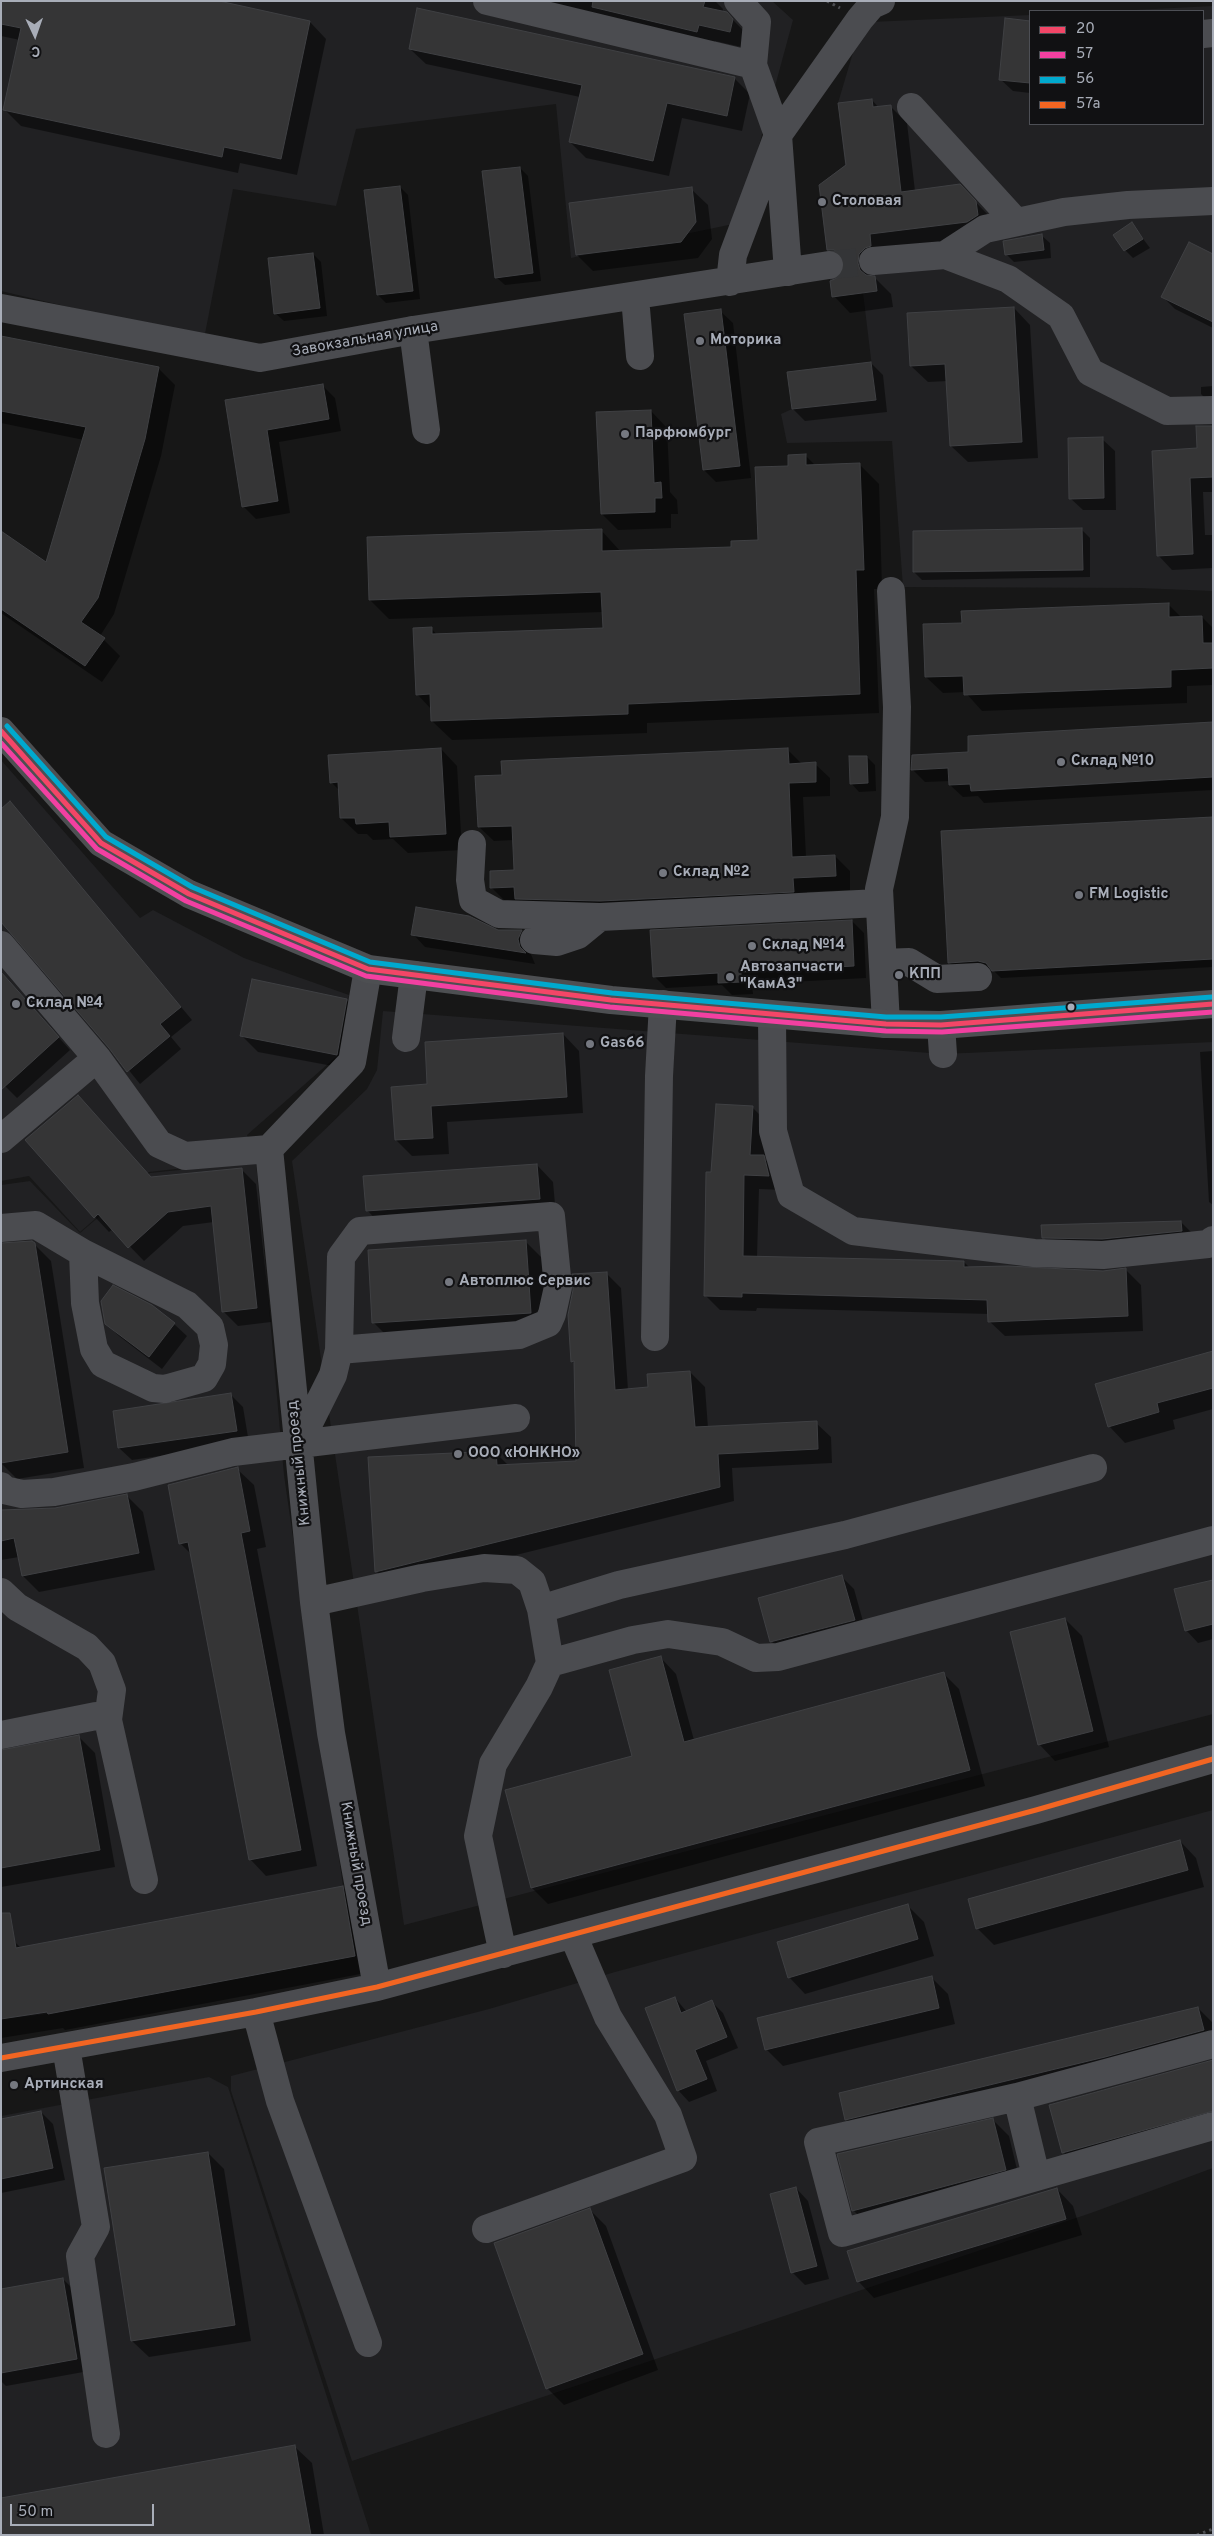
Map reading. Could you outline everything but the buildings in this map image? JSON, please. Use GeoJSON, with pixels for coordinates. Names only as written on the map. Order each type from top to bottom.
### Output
{"type":"FeatureCollection","features":[{"type":"Feature","properties":{"kind":"main road"},"geometry":{"type":"LineString","coordinates":[[1,731],[101,843],[189,894],[368,969],[611,1000],[772,1016],[886,1024],[941,1026],[1213,1004]]}},
{"type":"Feature","properties":{"kind":"street"},"geometry":{"type":"LineString","coordinates":[[487,1],[753,65]]}},
{"type":"Feature","properties":{"kind":"street"},"geometry":{"type":"LineString","coordinates":[[738,1],[757,22],[753,65],[778,135],[788,272]]}},
{"type":"Feature","properties":{"kind":"street"},"geometry":{"type":"LineString","coordinates":[[730,282],[733,255],[778,135],[860,19],[872,4],[881,1]]}},
{"type":"Feature","properties":{"kind":"street"},"geometry":{"type":"LineString","coordinates":[[911,107],[1016,222]]}},
{"type":"Feature","properties":{"kind":"street"},"geometry":{"type":"LineString","coordinates":[[945,255],[985,229],[1016,222],[1073,211],[1213,201]]}},
{"type":"Feature","properties":{"kind":"street"},"geometry":{"type":"LineString","coordinates":[[873,261],[945,255],[1008,279],[1061,316],[1090,372],[1167,411],[1213,410]]}},
{"type":"Feature","properties":{"kind":"street","name":"Завокзальная улица"},"geometry":{"type":"LineString","coordinates":[[1,308],[260,358],[413,330],[730,282],[829,265]]}},
{"type":"Feature","properties":{"kind":"street"},"geometry":{"type":"LineString","coordinates":[[634,297],[640,356]]}},
{"type":"Feature","properties":{"kind":"street"},"geometry":{"type":"LineString","coordinates":[[413,330],[426,430]]}},
{"type":"Feature","properties":{"kind":"street"},"geometry":{"type":"LineString","coordinates":[[886,1024],[878,889],[895,818],[897,714],[891,591]]}},
{"type":"Feature","properties":{"kind":"street"},"geometry":{"type":"LineString","coordinates":[[472,844],[480,880],[473,900],[499,914],[600,917],[879,903]]}},
{"type":"Feature","properties":{"kind":"street"},"geometry":{"type":"LineString","coordinates":[[534,940],[557,942],[578,935],[600,917]]}},
{"type":"Feature","properties":{"kind":"street"},"geometry":{"type":"LineString","coordinates":[[1,945],[97,1058],[159,1144],[185,1156],[269,1149],[352,1062],[368,969]]}},
{"type":"Feature","properties":{"kind":"street"},"geometry":{"type":"LineString","coordinates":[[883,964],[909,962],[937,979],[978,977]]}},
{"type":"Feature","properties":{"kind":"street"},"geometry":{"type":"LineString","coordinates":[[406,1038],[414,975]]}},
{"type":"Feature","properties":{"kind":"street"},"geometry":{"type":"LineString","coordinates":[[655,1337],[659,1086],[663,1004]]}},
{"type":"Feature","properties":{"kind":"street"},"geometry":{"type":"LineString","coordinates":[[772,1016],[773,1131],[791,1195],[853,1231],[1034,1254],[1104,1255],[1208,1244],[1213,1240]]}},
{"type":"Feature","properties":{"kind":"street"},"geometry":{"type":"LineString","coordinates":[[941,1026],[943,1054]]}},
{"type":"Feature","properties":{"kind":"street"},"geometry":{"type":"LineString","coordinates":[[3,1135],[97,1058]]}},
{"type":"Feature","properties":{"kind":"street","name":"Книжный проезд"},"geometry":{"type":"LineString","coordinates":[[269,1149],[314,1602],[331,1733],[377,1987]]}},
{"type":"Feature","properties":{"kind":"street"},"geometry":{"type":"LineString","coordinates":[[299,1444],[333,1375],[339,1350],[341,1257],[360,1231],[551,1216],[558,1287],[548,1323],[519,1336],[339,1350]]}},
{"type":"Feature","properties":{"kind":"street"},"geometry":{"type":"LineString","coordinates":[[1,1228],[36,1225],[83,1253],[187,1304],[210,1327],[214,1345],[212,1364],[204,1378],[165,1389],[153,1388],[103,1364],[94,1349],[85,1303],[83,1253]]}},
{"type":"Feature","properties":{"kind":"street"},"geometry":{"type":"LineString","coordinates":[[1,1486],[4,1490],[22,1494],[54,1492],[134,1477],[232,1452],[516,1418]]}},
{"type":"Feature","properties":{"kind":"street"},"geometry":{"type":"LineString","coordinates":[[540,1609],[618,1585],[845,1535],[1093,1468]]}},
{"type":"Feature","properties":{"kind":"street"},"geometry":{"type":"LineString","coordinates":[[550,1663],[633,1640],[668,1634],[722,1642],[756,1658],[778,1657],[1213,1540]]}},
{"type":"Feature","properties":{"kind":"street"},"geometry":{"type":"LineString","coordinates":[[314,1602],[422,1578],[484,1568],[517,1570],[532,1582],[540,1609],[550,1663],[539,1687],[493,1764],[478,1836],[503,1954]]}},
{"type":"Feature","properties":{"kind":"street"},"geometry":{"type":"LineString","coordinates":[[1,1592],[17,1607],[87,1647],[102,1663],[112,1690],[108,1720],[144,1880]]}},
{"type":"Feature","properties":{"kind":"street"},"geometry":{"type":"LineString","coordinates":[[1,1735],[96,1716],[108,1720]]}},
{"type":"Feature","properties":{"kind":"street"},"geometry":{"type":"LineString","coordinates":[[1,2058],[256,2012],[377,1987],[1036,1810],[1213,1759]]}},
{"type":"Feature","properties":{"kind":"street"},"geometry":{"type":"LineString","coordinates":[[486,2228],[683,2158],[668,2115],[608,2016],[572,1935]]}},
{"type":"Feature","properties":{"kind":"street"},"geometry":{"type":"LineString","coordinates":[[256,2012],[280,2101],[368,2343]]}},
{"type":"Feature","properties":{"kind":"street"},"geometry":{"type":"LineString","coordinates":[[1213,2044],[1017,2097],[818,2142],[842,2233],[1213,2126]]}},
{"type":"Feature","properties":{"kind":"street"},"geometry":{"type":"LineString","coordinates":[[66,2046],[96,2227],[80,2256],[106,2434]]}},
{"type":"Feature","properties":{"kind":"street"},"geometry":{"type":"LineString","coordinates":[[1017,2097],[1036,2176]]}},
{"type":"Feature","properties":{"kind":"path"},"geometry":{"type":"LineString","coordinates":[[1197,2535],[1213,2529]]}},
{"type":"Feature","properties":{"kind":"shaded area"},"geometry":{"type":"Polygon","coordinates":[[[1,1],[772,1],[793,20],[738,223],[571,258],[556,104],[356,129],[336,206],[233,189],[204,339],[1,291],[1,1]]]}},
{"type":"Feature","properties":{"kind":"shaded area"},"geometry":{"type":"Polygon","coordinates":[[[1213,6],[1213,591],[1139,588],[903,587],[892,441],[787,443],[781,414],[792,409],[876,400],[863,293],[832,297],[819,185],[845,165],[838,103],[857,39],[870,22],[1029,15],[1029,125],[1204,125],[1204,10],[1134,10],[1213,6]]]}},
{"type":"Feature","properties":{"kind":"shaded area"},"geometry":{"type":"Polygon","coordinates":[[[1,760],[140,918],[153,910],[244,958],[349,995],[337,1056],[247,1135],[256,1160],[149,1172],[80,1232],[29,1176],[1,1181],[1,760]]]}},
{"type":"Feature","properties":{"kind":"shaded area"},"geometry":{"type":"Polygon","coordinates":[[[383,1011],[943,1054],[1213,1042],[1213,1714],[404,1925],[292,1161],[367,1089],[377,1070],[383,1011]]]}},
{"type":"Feature","properties":{"kind":"shaded area"},"geometry":{"type":"Polygon","coordinates":[[[256,1162],[284,1475],[343,1886],[356,1956],[48,2014],[1,2019],[1,1185],[30,1181],[80,1233],[150,1173],[256,1162]]]}},
{"type":"Feature","properties":{"kind":"shaded area"},"geometry":{"type":"Polygon","coordinates":[[[1213,1810],[1213,2168],[1091,2213],[352,2461],[231,2091],[231,2076],[489,2009],[615,1972],[1213,1810]]]}},
{"type":"Feature","properties":{"kind":"shaded area"},"geometry":{"type":"Polygon","coordinates":[[[209,2077],[228,2087],[371,2535],[1,2535],[1,2116],[209,2077]]]}},
{"type":"Feature","properties":{"kind":"tunnel"},"geometry":{"type":"LineString","coordinates":[[829,265],[873,261]]}},
{"type":"Feature","properties":{"kind":"transit line","name":"56"},"geometry":{"type":"LineString","coordinates":[[7,726],[106,837],[192,887],[370,962],[612,993],[886,1017],[941,1017],[1212,997]]}},
{"type":"Feature","properties":{"kind":"transit line","name":"20"},"geometry":{"type":"LineString","coordinates":[[1,731],[101,843],[189,894],[368,969],[611,1000],[886,1024],[941,1025],[1213,1004]]}},
{"type":"Feature","properties":{"kind":"transit line","name":"57"},"geometry":{"type":"LineString","coordinates":[[1,743],[97,849],[186,901],[366,976],[610,1007],[886,1031],[942,1032],[1213,1012]]}},
{"type":"Feature","properties":{"kind":"transit line","name":"57а"},"geometry":{"type":"LineString","coordinates":[[1,2058],[256,2012],[377,1987],[1036,1810],[1213,1759]]}},
{"type":"Feature","properties":{"kind":"place","name":"Столовая"},"geometry":{"type":"Point","coordinates":[822,202]}},
{"type":"Feature","properties":{"kind":"place","name":"Моторика"},"geometry":{"type":"Point","coordinates":[700,341]}},
{"type":"Feature","properties":{"kind":"place","name":"Парфюмбург"},"geometry":{"type":"Point","coordinates":[625,434]}},
{"type":"Feature","properties":{"kind":"place","name":"Склад №10"},"geometry":{"type":"Point","coordinates":[1061,762]}},
{"type":"Feature","properties":{"kind":"place","name":"Склад №2"},"geometry":{"type":"Point","coordinates":[663,873]}},
{"type":"Feature","properties":{"kind":"place","name":"FM Logistic"},"geometry":{"type":"Point","coordinates":[1079,895]}},
{"type":"Feature","properties":{"kind":"place","name":"Склад №14"},"geometry":{"type":"Point","coordinates":[752,946]}},
{"type":"Feature","properties":{"kind":"place","name":"КПП"},"geometry":{"type":"Point","coordinates":[899,975]}},
{"type":"Feature","properties":{"kind":"place","name":"Автозапчасти \"КамАЗ\""},"geometry":{"type":"Point","coordinates":[730,977]}},
{"type":"Feature","properties":{"kind":"place","name":"Склад №4"},"geometry":{"type":"Point","coordinates":[16,1004]}},
{"type":"Feature","properties":{"kind":"place","name":"Gas66"},"geometry":{"type":"Point","coordinates":[590,1044]}},
{"type":"Feature","properties":{"kind":"place","name":"Автоплюс Сервис"},"geometry":{"type":"Point","coordinates":[449,1282]}},
{"type":"Feature","properties":{"kind":"place","name":"ООО «ЮНКНО»"},"geometry":{"type":"Point","coordinates":[458,1454]}},
{"type":"Feature","properties":{"kind":"place","name":"Артинская"},"geometry":{"type":"Point","coordinates":[14,2085]}}]}
